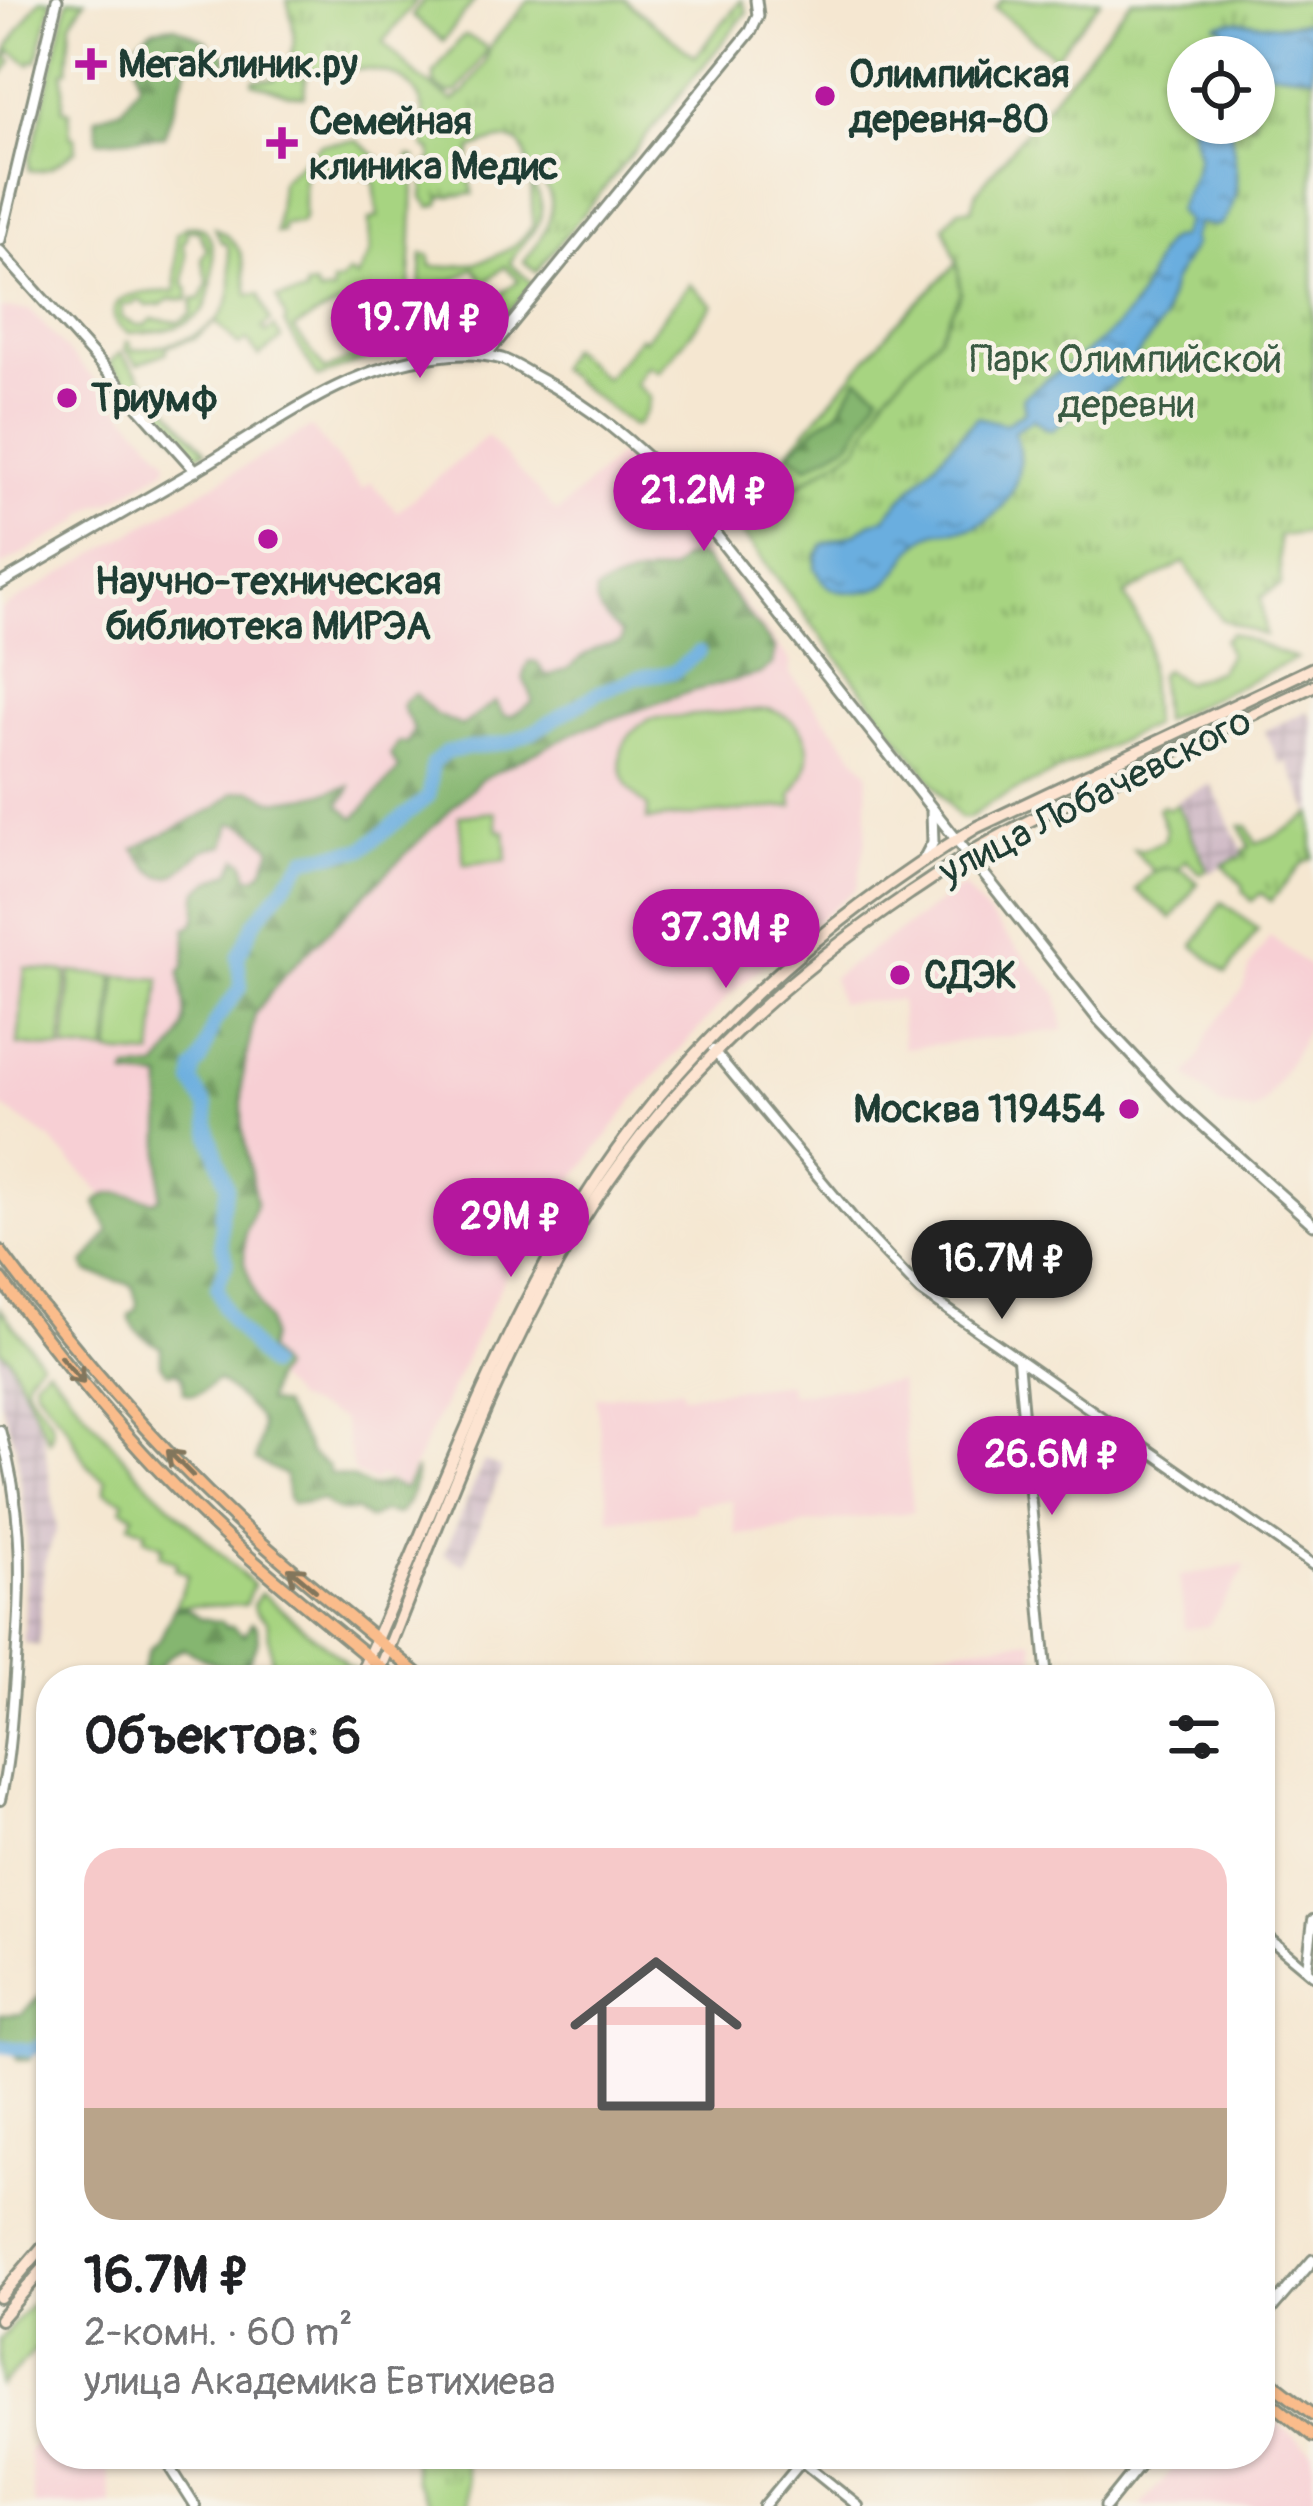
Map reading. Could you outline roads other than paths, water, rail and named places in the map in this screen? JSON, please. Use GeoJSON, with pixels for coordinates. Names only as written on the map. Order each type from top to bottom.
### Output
{"type":"FeatureCollection","features":[{"type":"Feature","properties":{"kind":"main road","name":"улица Лобачевского"},"geometry":{"type":"LineString","coordinates":[[382,1665],[509,1361],[567,1247],[615,1171],[712,1046],[828,932],[956,840],[1313,668]]}},
{"type":"Feature","properties":{"kind":"main road","name":"улица Лобачевского"},"geometry":{"type":"LineString","coordinates":[[364,1665],[535,1284],[584,1198],[679,1073],[849,934],[968,855],[1313,686]]}},
{"type":"Feature","properties":{"kind":"main road"},"geometry":{"type":"LineString","coordinates":[[0,1251],[154,1438],[264,1546],[407,1665]]}},
{"type":"Feature","properties":{"kind":"main road"},"geometry":{"type":"LineString","coordinates":[[0,1278],[95,1397],[203,1514],[372,1665]]}},
{"type":"Feature","properties":{"kind":"main road"},"geometry":{"type":"LineString","coordinates":[[0,2297],[36,2255]]}},
{"type":"Feature","properties":{"kind":"main road"},"geometry":{"type":"LineString","coordinates":[[0,2319],[36,2277]]}},
{"type":"Feature","properties":{"kind":"main road"},"geometry":{"type":"LineString","coordinates":[[1275,2384],[1313,2414]]}},
{"type":"Feature","properties":{"kind":"main road"},"geometry":{"type":"LineString","coordinates":[[1275,2404],[1313,2436]]}},
{"type":"Feature","properties":{"kind":"street"},"geometry":{"type":"LineString","coordinates":[[0,240],[57,0]]}},
{"type":"Feature","properties":{"kind":"street"},"geometry":{"type":"LineString","coordinates":[[486,355],[751,32],[758,16],[756,0]]}},
{"type":"Feature","properties":{"kind":"street"},"geometry":{"type":"LineString","coordinates":[[0,251],[196,471]]}},
{"type":"Feature","properties":{"kind":"street"},"geometry":{"type":"LineString","coordinates":[[0,584],[358,375],[434,356],[486,355],[505,360],[578,402],[627,438],[679,488],[1099,1020],[1191,1115],[1313,1224]]}},
{"type":"Feature","properties":{"kind":"street"},"geometry":{"type":"LineString","coordinates":[[920,865],[934,842],[931,807]]}},
{"type":"Feature","properties":{"kind":"street"},"geometry":{"type":"LineString","coordinates":[[712,1046],[861,1228],[921,1291],[1313,1565]]}},
{"type":"Feature","properties":{"kind":"street"},"geometry":{"type":"LineString","coordinates":[[1018,1360],[1045,1665]]}},
{"type":"Feature","properties":{"kind":"street"},"geometry":{"type":"LineString","coordinates":[[0,1430],[16,1490],[20,1538],[17,1651],[0,1800]]}},
{"type":"Feature","properties":{"kind":"street"},"geometry":{"type":"LineString","coordinates":[[1310,1972],[1313,1920]]}},
{"type":"Feature","properties":{"kind":"street"},"geometry":{"type":"LineString","coordinates":[[1275,1943],[1310,1972]]}},
{"type":"Feature","properties":{"kind":"street"},"geometry":{"type":"LineString","coordinates":[[1275,2304],[1313,2260]]}},
{"type":"Feature","properties":{"kind":"street"},"geometry":{"type":"LineString","coordinates":[[172,2469],[195,2506]]}},
{"type":"Feature","properties":{"kind":"street"},"geometry":{"type":"LineString","coordinates":[[764,2506],[794,2469]]}},
{"type":"Feature","properties":{"kind":"street"},"geometry":{"type":"LineString","coordinates":[[817,2469],[858,2506]]}},
{"type":"Feature","properties":{"kind":"street"},"geometry":{"type":"LineString","coordinates":[[1106,2506],[1134,2469]]}},
{"type":"Feature","properties":{"kind":"water"},"geometry":{"type":"Polygon","coordinates":[[[1313,22],[1313,76],[1275,72],[1275,36],[1226,36],[1223,27],[1215,25],[1313,22]]]}},
{"type":"Feature","properties":{"kind":"water"},"geometry":{"type":"Polygon","coordinates":[[[1195,144],[1232,144],[1234,200],[1221,224],[1198,223],[1194,245],[1172,282],[1163,321],[1114,384],[1052,430],[1033,419],[1014,431],[1018,472],[1008,498],[989,519],[929,535],[882,586],[853,592],[827,585],[815,568],[823,544],[884,518],[977,417],[1005,424],[1025,411],[1023,397],[1097,344],[1123,319],[1139,298],[1160,250],[1180,237],[1186,222],[1177,211],[1198,155],[1195,144]]]}},
{"type":"Feature","properties":{"kind":"waterway"},"geometry":{"type":"LineString","coordinates":[[268,1366],[231,1320],[217,1287],[227,1262],[221,1243],[227,1187],[206,1106],[193,1083],[214,1023],[241,987],[238,957],[255,922],[306,858],[363,849],[429,796],[432,764],[446,752],[510,742],[599,692],[638,677],[674,672],[699,652]]}},
{"type":"Feature","properties":{"kind":"waterway"},"geometry":{"type":"LineString","coordinates":[[0,2046],[36,2047]]}},
{"type":"Feature","properties":{"kind":"place","name":"МегаКлиник.ру"},"geometry":{"type":"Point","coordinates":[91,64]}},
{"type":"Feature","properties":{"kind":"place","name":"Олимпийская деревня-80"},"geometry":{"type":"Point","coordinates":[825,96]}},
{"type":"Feature","properties":{"kind":"place","name":"Семейная клиника Медис"},"geometry":{"type":"Point","coordinates":[282,143]}},
{"type":"Feature","properties":{"kind":"place","name":"Триумф"},"geometry":{"type":"Point","coordinates":[67,398]}},
{"type":"Feature","properties":{"kind":"place","name":"Научно-техническая библиотека МИРЭА"},"geometry":{"type":"Point","coordinates":[268,539]}},
{"type":"Feature","properties":{"kind":"place","name":"СДЭК"},"geometry":{"type":"Point","coordinates":[900,975]}},
{"type":"Feature","properties":{"kind":"place","name":"Москва 119454"},"geometry":{"type":"Point","coordinates":[1129,1109]}},
{"type":"Feature","properties":{"kind":"park label","name":"Парк Олимпийской деревни"},"geometry":{"type":"Point","coordinates":[1126,382]}}]}
